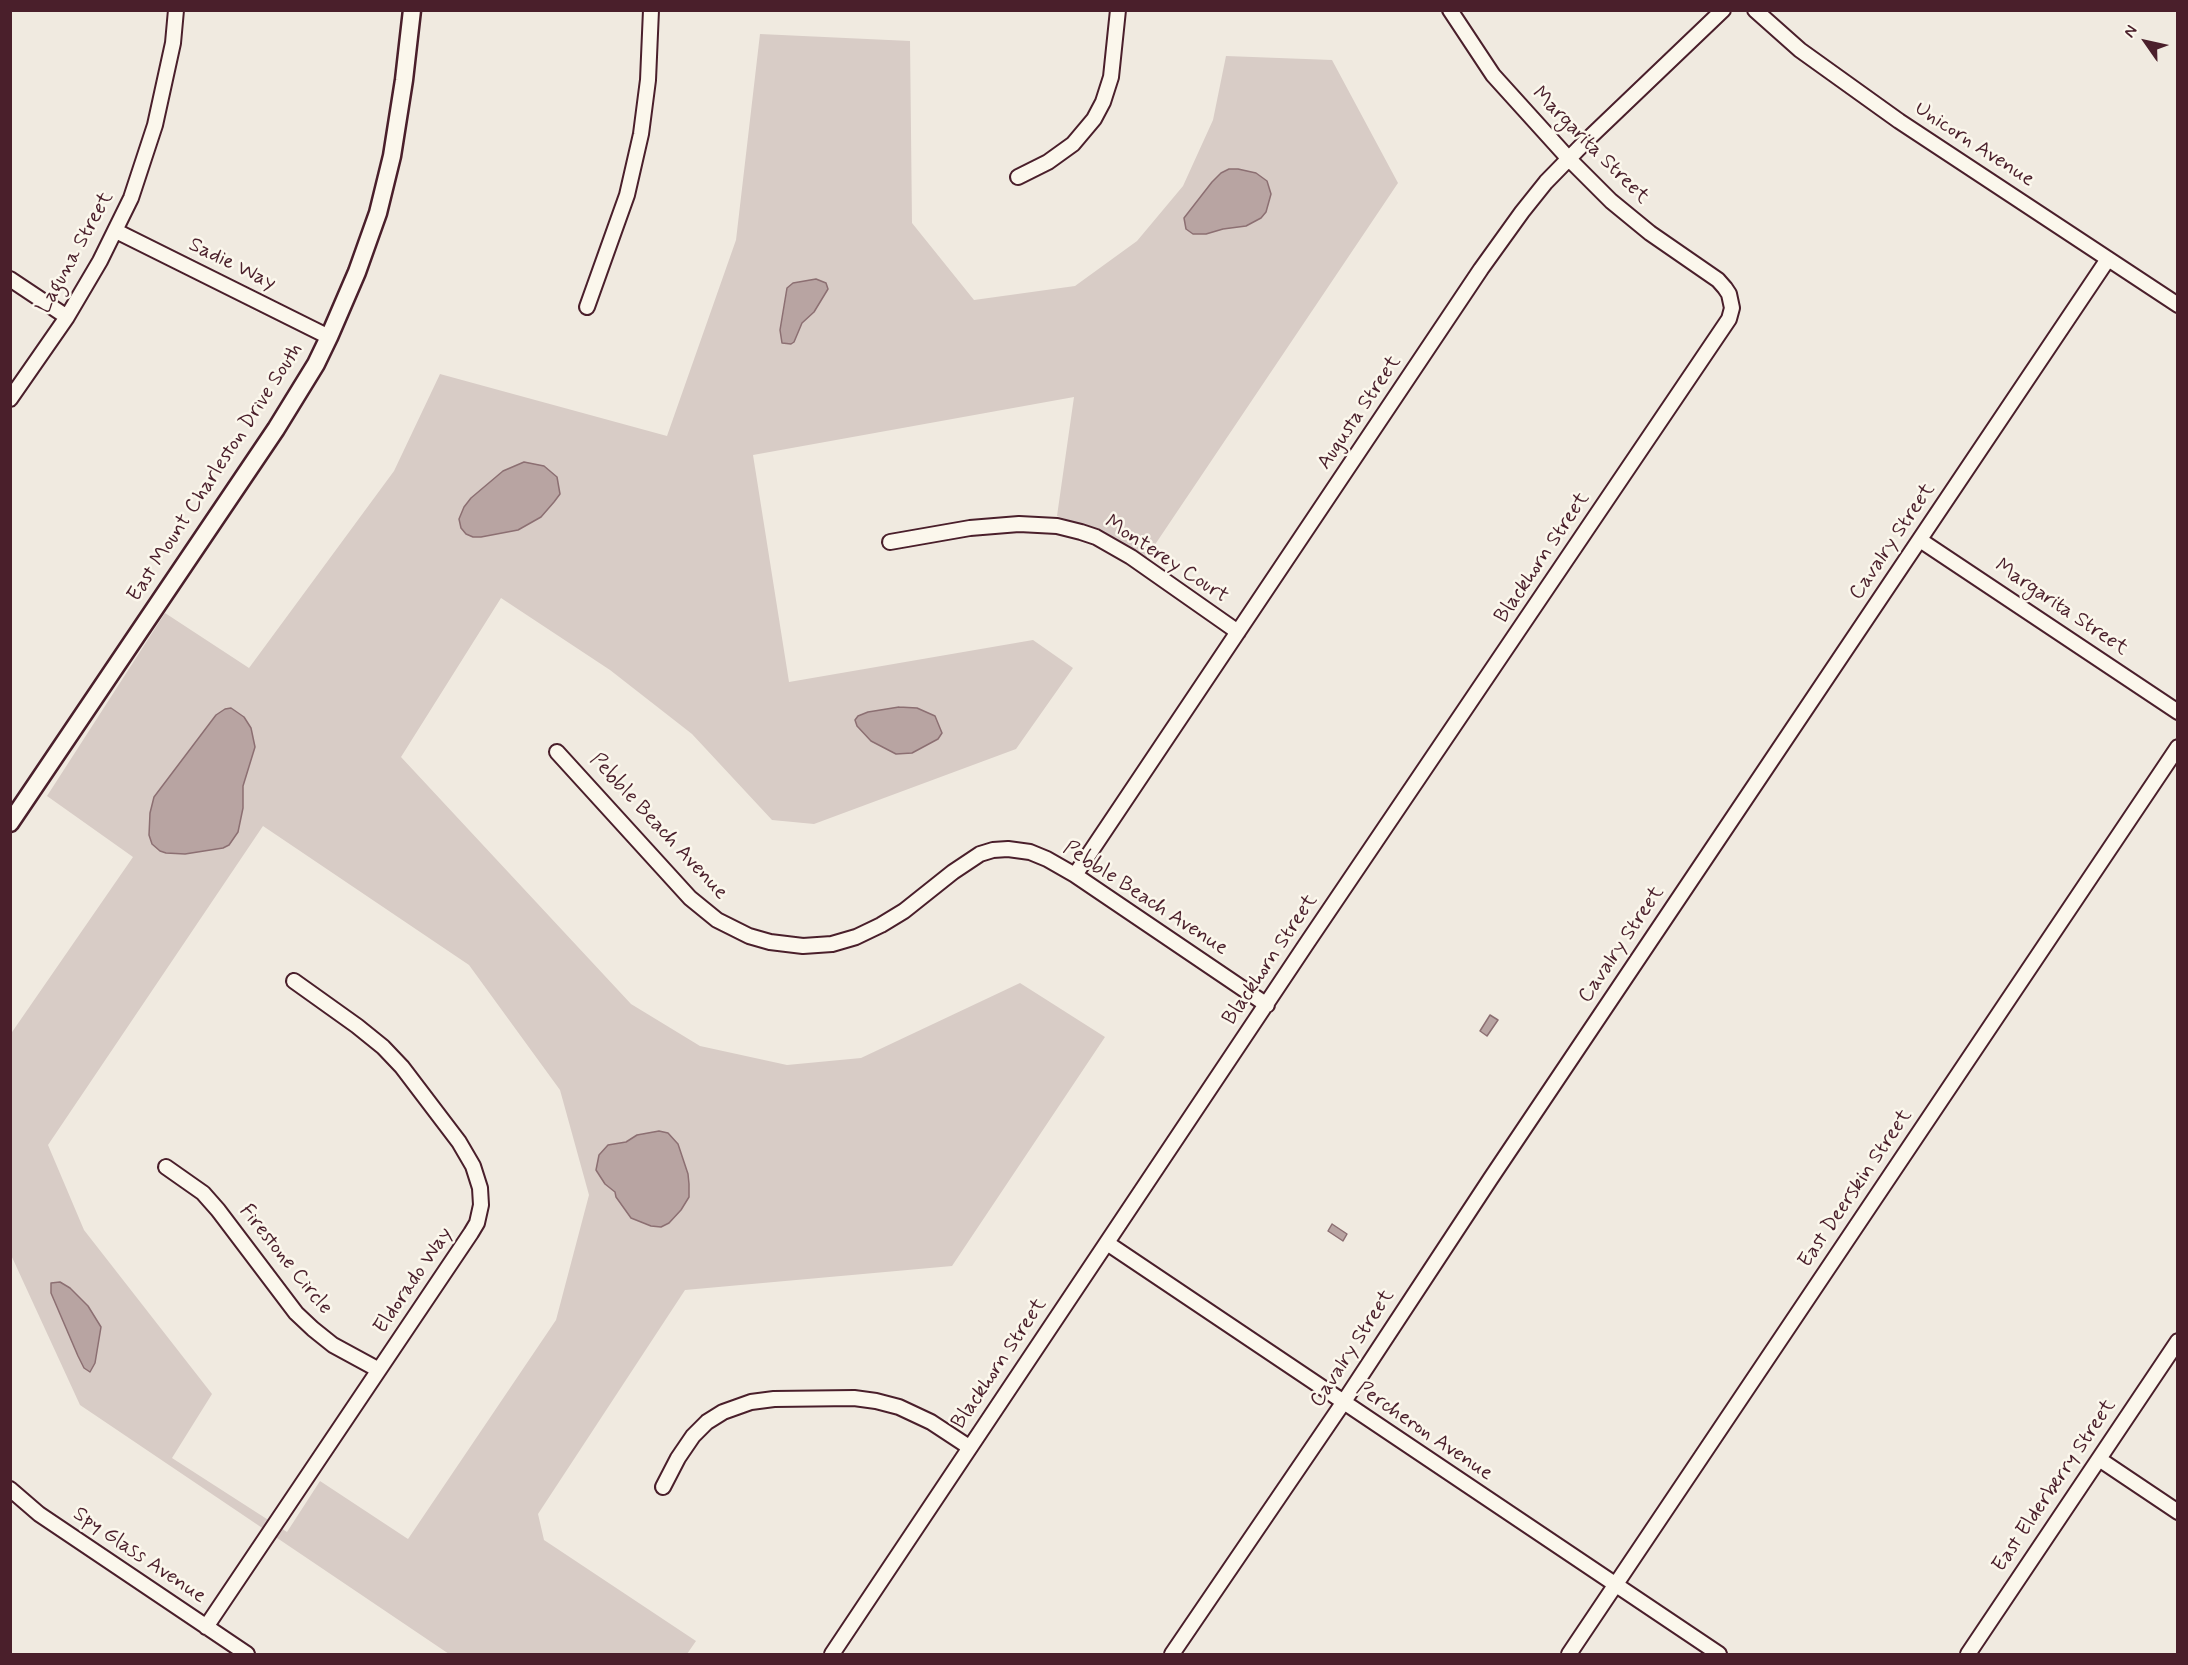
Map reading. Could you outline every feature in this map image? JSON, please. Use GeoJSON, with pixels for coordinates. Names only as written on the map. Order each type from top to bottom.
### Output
{"type":"FeatureCollection","features":[{"type":"Feature","properties":{"kind":"street","name":"Laguna Street"},"geometry":{"type":"LineString","coordinates":[[10,399],[67,316],[116,231],[131,198],[155,125],[168,71],[176,10]]}},
{"type":"Feature","properties":{"kind":"street","name":"East Mount Charleston Drive South"},"geometry":{"type":"LineString","coordinates":[[10,823],[276,429],[316,364],[357,272],[378,213],[392,156],[412,10]]}},
{"type":"Feature","properties":{"kind":"street"},"geometry":{"type":"LineString","coordinates":[[587,307],[627,195],[641,134],[648,80],[651,10]]}},
{"type":"Feature","properties":{"kind":"street"},"geometry":{"type":"LineString","coordinates":[[1018,177],[1048,162],[1073,144],[1094,119],[1104,102],[1111,77],[1118,10]]}},
{"type":"Feature","properties":{"kind":"street","name":"Margarita Street"},"geometry":{"type":"LineString","coordinates":[[1450,10],[1493,75],[1569,159],[1611,201],[1718,280],[1725,288]]}},
{"type":"Feature","properties":{"kind":"street","name":"Augusta Street"},"geometry":{"type":"LineString","coordinates":[[1075,875],[1481,269],[1522,212],[1569,159],[1723,10]]}},
{"type":"Feature","properties":{"kind":"street","name":"Unicorn Avenue"},"geometry":{"type":"LineString","coordinates":[[1755,10],[1800,50],[1890,114],[2178,305]]}},
{"type":"Feature","properties":{"kind":"street","name":"Sadie Way"},"geometry":{"type":"LineString","coordinates":[[116,231],[329,337]]}},
{"type":"Feature","properties":{"kind":"street","name":"Cavalry Street"},"geometry":{"type":"LineString","coordinates":[[1172,1654],[2108,259]]}},
{"type":"Feature","properties":{"kind":"street"},"geometry":{"type":"LineString","coordinates":[[10,279],[67,316]]}},
{"type":"Feature","properties":{"kind":"street","name":"Blackhorn Street"},"geometry":{"type":"LineString","coordinates":[[832,1654],[1729,319],[1732,308],[1725,288]]}},
{"type":"Feature","properties":{"kind":"street","name":"Monterey Court"},"geometry":{"type":"LineString","coordinates":[[890,543],[970,528],[1019,524],[1057,526],[1081,532],[1096,537],[1131,557],[1238,632]]}},
{"type":"Feature","properties":{"kind":"street","name":"Margarita Street"},"geometry":{"type":"LineString","coordinates":[[1920,540],[2178,712]]}},
{"type":"Feature","properties":{"kind":"street","name":"East Deerskin Street"},"geometry":{"type":"LineString","coordinates":[[1569,1654],[2178,747]]}},
{"type":"Feature","properties":{"kind":"street","name":"Pebble Beach Avenue"},"geometry":{"type":"LineString","coordinates":[[557,753],[690,898],[717,920],[749,936],[770,942],[803,946],[832,944],[856,937],[904,911],[953,872],[980,854],[1008,849],[1030,852],[1075,875],[1267,1005]]}},
{"type":"Feature","properties":{"kind":"street","name":"Eldorado Way"},"geometry":{"type":"LineString","coordinates":[[206,1627],[471,1233],[477,1223],[481,1204],[480,1188],[473,1166],[459,1142],[402,1067],[357,1026],[294,981]]}},
{"type":"Feature","properties":{"kind":"street","name":"Firestone Circle"},"geometry":{"type":"LineString","coordinates":[[166,1167],[203,1193],[218,1209],[296,1313],[333,1345],[379,1370]]}},
{"type":"Feature","properties":{"kind":"street","name":"Percheron Avenue"},"geometry":{"type":"LineString","coordinates":[[1107,1244],[1719,1654]]}},
{"type":"Feature","properties":{"kind":"street","name":"East Elderberry Street"},"geometry":{"type":"LineString","coordinates":[[1968,1654],[2178,1341]]}},
{"type":"Feature","properties":{"kind":"street"},"geometry":{"type":"LineString","coordinates":[[663,1486],[693,1436],[707,1422],[723,1412],[751,1402],[774,1399],[854,1398],[876,1401],[899,1407],[931,1422],[969,1447]]}},
{"type":"Feature","properties":{"kind":"street"},"geometry":{"type":"LineString","coordinates":[[2099,1459],[2178,1512]]}},
{"type":"Feature","properties":{"kind":"street","name":"Spy Glass Avenue"},"geometry":{"type":"LineString","coordinates":[[10,1489],[39,1514],[247,1654]]}},
{"type":"Feature","properties":{"kind":"shaded area"},"geometry":{"type":"Polygon","coordinates":[[[760,34],[910,41],[912,223],[974,300],[1075,286],[1137,241],[1183,186],[1213,120],[1226,56],[1332,60],[1398,183],[1146,558],[1099,531],[1057,516],[1074,397],[753,455],[789,682],[1033,640],[1073,668],[1016,749],[814,824],[772,820],[692,734],[610,670],[501,598],[401,757],[631,1004],[700,1046],[787,1065],[861,1058],[1020,983],[1105,1037],[952,1266],[685,1290],[538,1514],[544,1540],[696,1641],[687,1654],[449,1654],[80,1405],[11,1255],[10,1035],[133,857],[47,796],[165,613],[249,668],[394,471],[440,374],[667,436],[736,240],[760,34]],[[263,826],[48,1145],[84,1230],[212,1394],[172,1458],[287,1532],[320,1481],[408,1539],[556,1320],[589,1195],[560,1090],[469,965],[263,826]]]}},
{"type":"Feature","properties":{"kind":"shaded area"},"geometry":{"type":"Polygon","coordinates":[[[1229,169],[1256,173],[1267,181],[1271,194],[1266,212],[1261,218],[1246,226],[1206,234],[1193,234],[1186,229],[1184,218],[1212,182],[1229,169]]]}},
{"type":"Feature","properties":{"kind":"shaded area"},"geometry":{"type":"Polygon","coordinates":[[[816,279],[826,283],[828,289],[814,312],[802,323],[794,342],[782,343],[780,330],[787,288],[793,283],[816,279]]]}},
{"type":"Feature","properties":{"kind":"shaded area"},"geometry":{"type":"Polygon","coordinates":[[[524,462],[544,466],[557,477],[560,494],[554,502],[541,517],[518,530],[481,537],[466,534],[461,528],[459,519],[471,498],[503,471],[524,462]]]}},
{"type":"Feature","properties":{"kind":"shaded area"},"geometry":{"type":"Polygon","coordinates":[[[899,707],[917,708],[935,716],[942,733],[938,739],[912,753],[896,754],[871,741],[857,726],[855,720],[858,716],[899,707]]]}},
{"type":"Feature","properties":{"kind":"shaded area"},"geometry":{"type":"Polygon","coordinates":[[[231,708],[244,717],[251,728],[255,747],[243,786],[243,808],[238,832],[229,845],[223,848],[185,854],[160,851],[152,844],[149,835],[150,813],[154,797],[216,715],[231,708]]]}},
{"type":"Feature","properties":{"kind":"shaded area"},"geometry":{"type":"Polygon","coordinates":[[[1490,1015],[1498,1020],[1487,1036],[1480,1031],[1490,1015]]]}},
{"type":"Feature","properties":{"kind":"shaded area"},"geometry":{"type":"Polygon","coordinates":[[[659,1131],[668,1133],[678,1144],[689,1184],[689,1197],[681,1210],[669,1223],[661,1227],[651,1226],[631,1218],[615,1192],[605,1184],[596,1170],[599,1155],[608,1145],[626,1142],[637,1135],[659,1131]]]}},
{"type":"Feature","properties":{"kind":"shaded area"},"geometry":{"type":"Polygon","coordinates":[[[1332,1224],[1347,1234],[1343,1241],[1328,1231],[1332,1224]]]}},
{"type":"Feature","properties":{"kind":"shaded area"},"geometry":{"type":"Polygon","coordinates":[[[60,1282],[70,1288],[88,1306],[101,1327],[95,1363],[90,1372],[84,1368],[78,1356],[51,1293],[51,1283],[60,1282]]]}}]}
